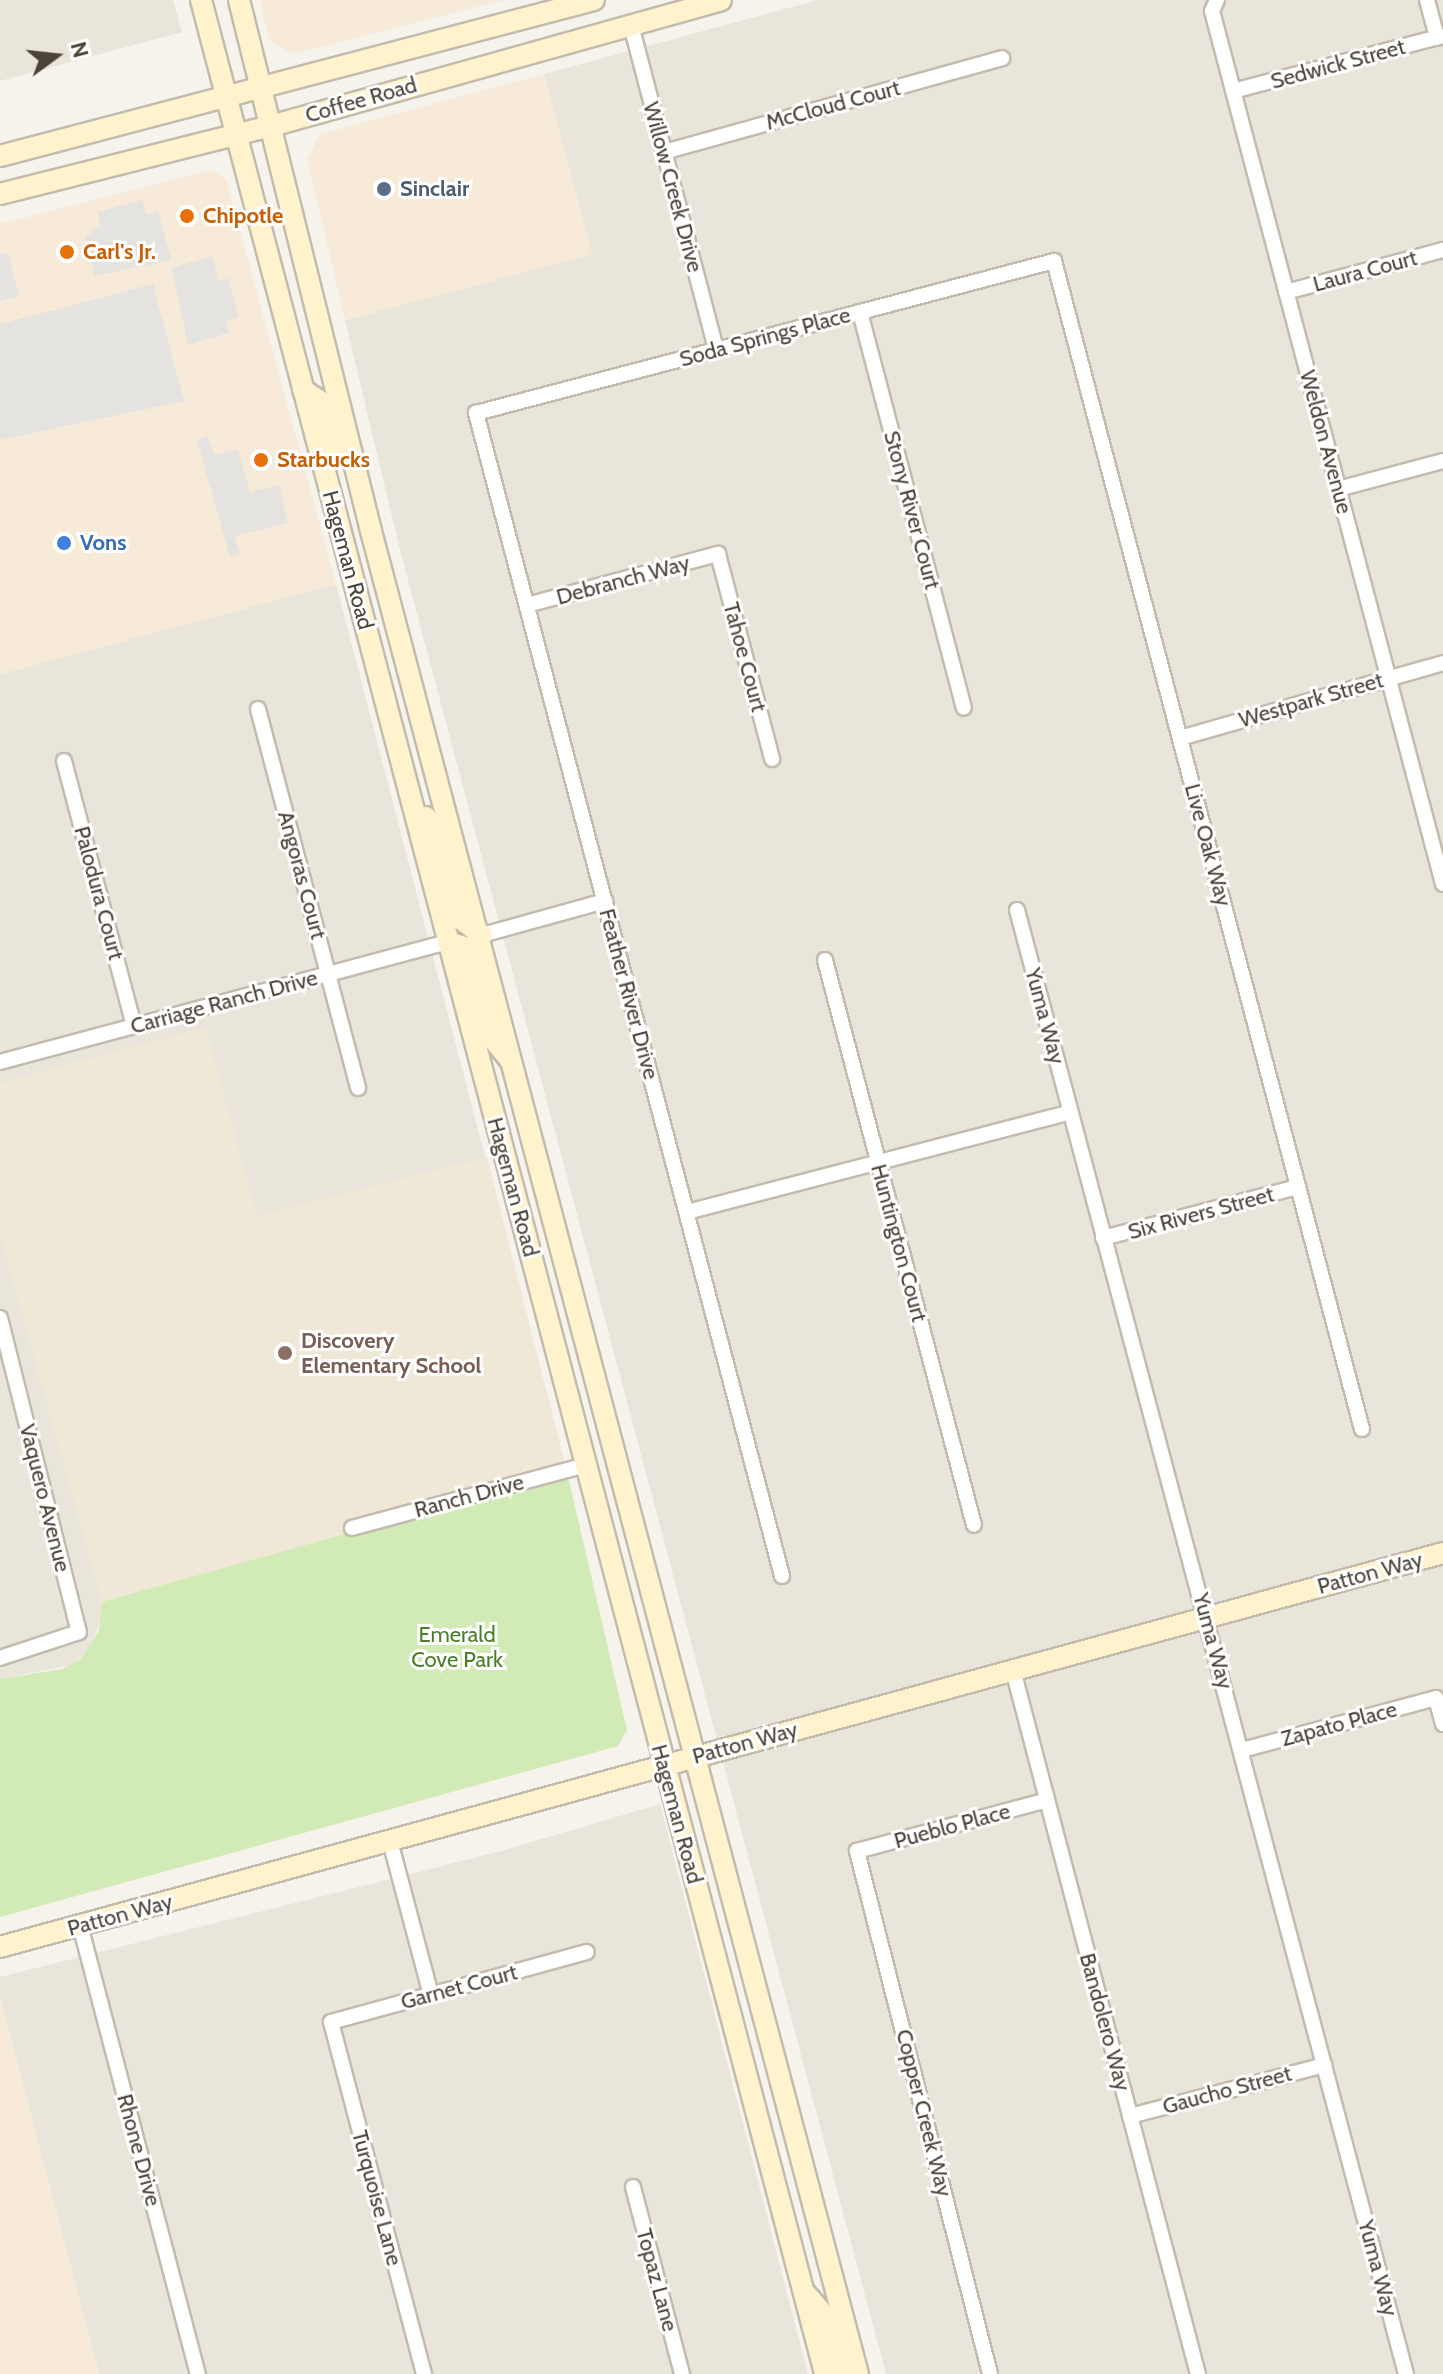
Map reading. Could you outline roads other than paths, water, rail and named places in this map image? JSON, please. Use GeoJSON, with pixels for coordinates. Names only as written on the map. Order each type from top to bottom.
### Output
{"type":"FeatureCollection","features":[{"type":"Feature","properties":{"kind":"main road","name":"Hageman Road"},"geometry":{"type":"LineString","coordinates":[[201,0],[409,781],[448,942],[825,2374]]}},
{"type":"Feature","properties":{"kind":"main road","name":"Hageman Road"},"geometry":{"type":"LineString","coordinates":[[239,0],[371,531],[482,935],[514,1066],[699,1756],[858,2374]]}},
{"type":"Feature","properties":{"kind":"main road","name":"Coffee Road"},"geometry":{"type":"LineString","coordinates":[[0,156],[594,0]]}},
{"type":"Feature","properties":{"kind":"main road","name":"Coffee Road"},"geometry":{"type":"LineString","coordinates":[[0,194],[271,126],[721,0]]}},
{"type":"Feature","properties":{"kind":"main road"},"geometry":{"type":"LineString","coordinates":[[303,390],[323,403],[350,493],[371,531]]}},
{"type":"Feature","properties":{"kind":"main road"},"geometry":{"type":"LineString","coordinates":[[409,781],[438,841],[462,920],[482,935]]}},
{"type":"Feature","properties":{"kind":"main road"},"geometry":{"type":"LineString","coordinates":[[448,942],[468,948],[493,1039],[514,1066]]}},
{"type":"Feature","properties":{"kind":"main road","name":"Patton Way"},"geometry":{"type":"LineString","coordinates":[[0,1947],[1443,1553]]}},
{"type":"Feature","properties":{"kind":"main road"},"geometry":{"type":"LineString","coordinates":[[803,2291],[830,2322],[843,2374]]}},
{"type":"Feature","properties":{"kind":"street","name":"Weldon Avenue"},"geometry":{"type":"LineString","coordinates":[[1217,0],[1212,11],[1442,880]]}},
{"type":"Feature","properties":{"kind":"street"},"geometry":{"type":"LineString","coordinates":[[1427,0],[1440,37]]}},
{"type":"Feature","properties":{"kind":"street","name":"Willow Creek Drive"},"geometry":{"type":"LineString","coordinates":[[631,25],[716,350]]}},
{"type":"Feature","properties":{"kind":"street","name":"Sedwick Street"},"geometry":{"type":"LineString","coordinates":[[1233,91],[1440,37]]}},
{"type":"Feature","properties":{"kind":"street","name":"McCloud Court"},"geometry":{"type":"LineString","coordinates":[[664,152],[1002,58]]}},
{"type":"Feature","properties":{"kind":"street","name":"Laura Court"},"geometry":{"type":"LineString","coordinates":[[1286,292],[1443,250]]}},
{"type":"Feature","properties":{"kind":"street","name":"Soda Springs Place"},"geometry":{"type":"LineString","coordinates":[[476,413],[1054,261]]}},
{"type":"Feature","properties":{"kind":"street","name":"Live Oak Way"},"geometry":{"type":"LineString","coordinates":[[1054,261],[1362,1429]]}},
{"type":"Feature","properties":{"kind":"street","name":"Stony River Court"},"geometry":{"type":"LineString","coordinates":[[860,312],[964,708]]}},
{"type":"Feature","properties":{"kind":"street","name":"Feather River Drive"},"geometry":{"type":"LineString","coordinates":[[476,413],[782,1576]]}},
{"type":"Feature","properties":{"kind":"street"},"geometry":{"type":"LineString","coordinates":[[1338,489],[1443,461]]}},
{"type":"Feature","properties":{"kind":"street","name":"Debranch Way"},"geometry":{"type":"LineString","coordinates":[[527,605],[718,554]]}},
{"type":"Feature","properties":{"kind":"street","name":"Tahoe Court"},"geometry":{"type":"LineString","coordinates":[[718,554],[772,759]]}},
{"type":"Feature","properties":{"kind":"street","name":"Westpark Street"},"geometry":{"type":"LineString","coordinates":[[1180,738],[1443,663]]}},
{"type":"Feature","properties":{"kind":"street","name":"Angoras Court"},"geometry":{"type":"LineString","coordinates":[[258,709],[358,1088]]}},
{"type":"Feature","properties":{"kind":"street","name":"Palodura Court"},"geometry":{"type":"LineString","coordinates":[[64,761],[134,1026]]}},
{"type":"Feature","properties":{"kind":"street"},"geometry":{"type":"LineString","coordinates":[[482,935],[605,901]]}},
{"type":"Feature","properties":{"kind":"street","name":"Yuma Way"},"geometry":{"type":"LineString","coordinates":[[1017,910],[1406,2374]]}},
{"type":"Feature","properties":{"kind":"street","name":"Carriage Ranch Drive"},"geometry":{"type":"LineString","coordinates":[[0,1062],[448,942]]}},
{"type":"Feature","properties":{"kind":"street","name":"Huntington Court"},"geometry":{"type":"LineString","coordinates":[[825,960],[974,1525]]}},
{"type":"Feature","properties":{"kind":"street"},"geometry":{"type":"LineString","coordinates":[[687,1212],[1070,1112]]}},
{"type":"Feature","properties":{"kind":"street","name":"Six Rivers Street"},"geometry":{"type":"LineString","coordinates":[[1103,1238],[1298,1187]]}},
{"type":"Feature","properties":{"kind":"street","name":"Vaquero Avenue"},"geometry":{"type":"LineString","coordinates":[[0,1318],[79,1632],[0,1658]]}},
{"type":"Feature","properties":{"kind":"street","name":"Ranch Drive"},"geometry":{"type":"LineString","coordinates":[[352,1528],[586,1465]]}},
{"type":"Feature","properties":{"kind":"street","name":"Bandolero Way"},"geometry":{"type":"LineString","coordinates":[[1013,1670],[1198,2374]]}},
{"type":"Feature","properties":{"kind":"street","name":"Zapato Place"},"geometry":{"type":"LineString","coordinates":[[1242,1750],[1436,1698],[1443,1724]]}},
{"type":"Feature","properties":{"kind":"street","name":"Pueblo Place"},"geometry":{"type":"LineString","coordinates":[[857,1851],[1047,1800]]}},
{"type":"Feature","properties":{"kind":"street"},"geometry":{"type":"LineString","coordinates":[[390,1841],[431,1995]]}},
{"type":"Feature","properties":{"kind":"street","name":"Copper Creek Way"},"geometry":{"type":"LineString","coordinates":[[857,1851],[990,2374]]}},
{"type":"Feature","properties":{"kind":"street","name":"Rhone Drive"},"geometry":{"type":"LineString","coordinates":[[80,1925],[198,2374]]}},
{"type":"Feature","properties":{"kind":"street","name":"Garnet Court"},"geometry":{"type":"LineString","coordinates":[[331,2022],[587,1952]]}},
{"type":"Feature","properties":{"kind":"street","name":"Turquoise Lane"},"geometry":{"type":"LineString","coordinates":[[331,2022],[424,2374]]}},
{"type":"Feature","properties":{"kind":"street","name":"Gaucho Street"},"geometry":{"type":"LineString","coordinates":[[1130,2116],[1324,2065]]}},
{"type":"Feature","properties":{"kind":"street","name":"Topaz Lane"},"geometry":{"type":"LineString","coordinates":[[633,2187],[682,2374]]}},
{"type":"Feature","properties":{"kind":"place","name":"Sinclair"},"geometry":{"type":"Point","coordinates":[384,189]}},
{"type":"Feature","properties":{"kind":"place","name":"Chipotle"},"geometry":{"type":"Point","coordinates":[187,216]}},
{"type":"Feature","properties":{"kind":"place","name":"Carl's Jr."},"geometry":{"type":"Point","coordinates":[67,252]}},
{"type":"Feature","properties":{"kind":"place","name":"Starbucks"},"geometry":{"type":"Point","coordinates":[261,460]}},
{"type":"Feature","properties":{"kind":"place","name":"Vons"},"geometry":{"type":"Point","coordinates":[64,543]}},
{"type":"Feature","properties":{"kind":"place","name":"Discovery Elementary School"},"geometry":{"type":"Point","coordinates":[285,1353]}},
{"type":"Feature","properties":{"kind":"park label","name":"Emerald Cove Park"},"geometry":{"type":"Point","coordinates":[457,1646]}}]}
